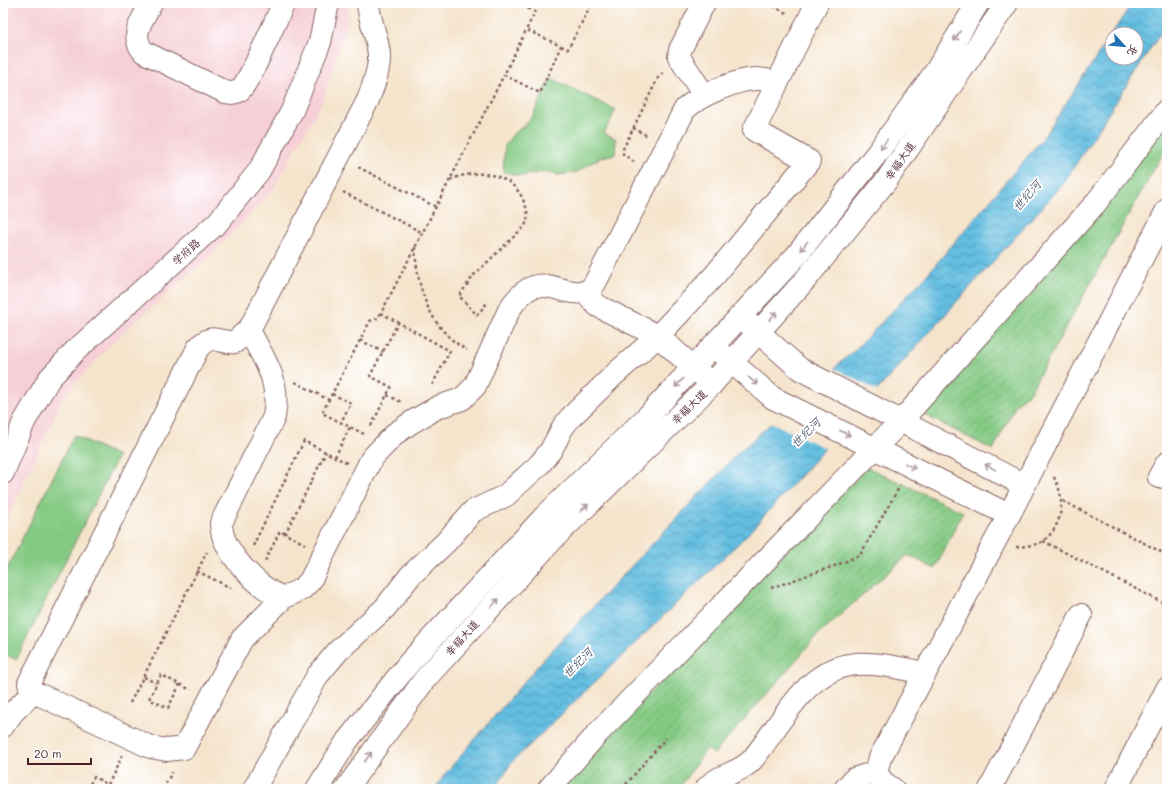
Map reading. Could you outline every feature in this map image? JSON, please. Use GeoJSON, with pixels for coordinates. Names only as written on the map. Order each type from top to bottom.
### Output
{"type":"FeatureCollection","features":[{"type":"Feature","properties":{"kind":"main road"},"geometry":{"type":"LineString","coordinates":[[150,3],[137,31],[136,39],[144,52],[225,92],[233,94],[240,90],[248,77],[284,3]]}},
{"type":"Feature","properties":{"kind":"main road","name":"学府路"},"geometry":{"type":"LineString","coordinates":[[3,473],[24,422],[49,379],[75,351],[218,222],[259,171],[297,98],[320,42],[328,3]]}},
{"type":"Feature","properties":{"kind":"main road"},"geometry":{"type":"LineString","coordinates":[[368,3],[369,16],[379,55],[376,74],[368,100],[250,328],[235,342],[229,343],[214,338],[205,340],[198,348],[29,683],[34,692],[150,747],[167,750],[184,748],[242,639],[282,598],[302,589],[310,581],[372,458],[396,433],[412,422],[438,408],[462,398],[475,386],[509,310],[515,300],[524,292],[546,284],[580,293],[587,292],[595,283],[685,109],[695,100],[744,81],[757,79],[778,83]]}},
{"type":"Feature","properties":{"kind":"main road"},"geometry":{"type":"LineString","coordinates":[[704,3],[680,50],[679,57],[704,96]]}},
{"type":"Feature","properties":{"kind":"main road"},"geometry":{"type":"LineString","coordinates":[[254,789],[318,675],[338,651],[385,608],[410,576],[446,542],[473,512],[505,496],[539,464],[551,450],[563,427],[570,418],[615,374],[658,336],[714,276],[809,161],[754,130],[817,3]]}},
{"type":"Feature","properties":{"kind":"main road","name":"幸福大道"},"geometry":{"type":"LineString","coordinates":[[318,789],[347,741],[409,663],[545,516],[648,416],[796,256],[878,152],[936,71],[978,3]]}},
{"type":"Feature","properties":{"kind":"main road","name":"幸福大道"},"geometry":{"type":"LineString","coordinates":[[346,789],[425,679],[555,537],[712,384],[806,279],[886,181],[1007,3]]}},
{"type":"Feature","properties":{"kind":"main road"},"geometry":{"type":"LineString","coordinates":[[550,789],[598,733],[875,449],[1095,204],[1167,110]]}},
{"type":"Feature","properties":{"kind":"main road"},"geometry":{"type":"LineString","coordinates":[[876,772],[880,758],[994,544],[1167,210]]}},
{"type":"Feature","properties":{"kind":"main road"},"geometry":{"type":"LineString","coordinates":[[587,292],[598,306],[658,336],[712,384]]}},
{"type":"Feature","properties":{"kind":"main road"},"geometry":{"type":"LineString","coordinates":[[740,316],[800,370],[1024,485]]}},
{"type":"Feature","properties":{"kind":"main road"},"geometry":{"type":"LineString","coordinates":[[252,336],[270,369],[277,394],[274,417],[221,523],[221,532],[238,562],[256,579],[282,598]]}},
{"type":"Feature","properties":{"kind":"main road"},"geometry":{"type":"LineString","coordinates":[[713,346],[773,398],[1009,515]]}},
{"type":"Feature","properties":{"kind":"main road"},"geometry":{"type":"LineString","coordinates":[[990,789],[1081,615]]}},
{"type":"Feature","properties":{"kind":"main road"},"geometry":{"type":"LineString","coordinates":[[706,789],[710,784],[738,771],[750,761],[806,689],[837,667],[856,664],[873,665],[925,673]]}},
{"type":"Feature","properties":{"kind":"main road"},"geometry":{"type":"LineString","coordinates":[[1116,789],[1167,689]]}},
{"type":"Feature","properties":{"kind":"main road"},"geometry":{"type":"LineString","coordinates":[[3,726],[13,712],[34,692]]}},
{"type":"Feature","properties":{"kind":"main road"},"geometry":{"type":"LineString","coordinates":[[845,789],[854,779],[876,772]]}},
{"type":"Feature","properties":{"kind":"main road"},"geometry":{"type":"LineString","coordinates":[[876,772],[883,782],[893,789]]}},
{"type":"Feature","properties":{"kind":"path"},"geometry":{"type":"LineString","coordinates":[[366,435],[322,412],[370,321],[378,318],[381,313],[527,30],[535,12],[517,3]]}},
{"type":"Feature","properties":{"kind":"path"},"geometry":{"type":"LineString","coordinates":[[527,30],[568,49],[592,3]]}},
{"type":"Feature","properties":{"kind":"path"},"geometry":{"type":"LineString","coordinates":[[768,3],[791,16]]}},
{"type":"Feature","properties":{"kind":"path"},"geometry":{"type":"LineString","coordinates":[[504,76],[540,93],[562,46]]}},
{"type":"Feature","properties":{"kind":"path"},"geometry":{"type":"LineString","coordinates":[[638,165],[623,154],[623,148],[658,78],[679,57]]}},
{"type":"Feature","properties":{"kind":"path"},"geometry":{"type":"LineString","coordinates":[[633,128],[652,138]]}},
{"type":"Feature","properties":{"kind":"path"},"geometry":{"type":"LineString","coordinates":[[339,157],[436,207]]}},
{"type":"Feature","properties":{"kind":"path"},"geometry":{"type":"LineString","coordinates":[[450,180],[461,175],[473,174],[490,174],[503,178],[512,184],[522,196],[527,210],[528,218],[525,226],[474,275],[459,296],[477,315],[492,298]]}},
{"type":"Feature","properties":{"kind":"path"},"geometry":{"type":"LineString","coordinates":[[338,189],[423,233]]}},
{"type":"Feature","properties":{"kind":"path"},"geometry":{"type":"LineString","coordinates":[[415,247],[422,292],[429,311],[447,335],[470,352]]}},
{"type":"Feature","properties":{"kind":"path"},"geometry":{"type":"LineString","coordinates":[[381,313],[450,351],[429,391]]}},
{"type":"Feature","properties":{"kind":"path"},"geometry":{"type":"LineString","coordinates":[[370,428],[391,387],[370,376],[398,323]]}},
{"type":"Feature","properties":{"kind":"path"},"geometry":{"type":"LineString","coordinates":[[360,340],[383,352]]}},
{"type":"Feature","properties":{"kind":"path"},"geometry":{"type":"LineString","coordinates":[[270,369],[329,400]]}},
{"type":"Feature","properties":{"kind":"path"},"geometry":{"type":"LineString","coordinates":[[332,394],[350,403],[341,422]]}},
{"type":"Feature","properties":{"kind":"path"},"geometry":{"type":"LineString","coordinates":[[387,395],[406,405]]}},
{"type":"Feature","properties":{"kind":"path"},"geometry":{"type":"LineString","coordinates":[[335,457],[350,427]]}},
{"type":"Feature","properties":{"kind":"path"},"geometry":{"type":"LineString","coordinates":[[251,549],[304,441],[353,466]]}},
{"type":"Feature","properties":{"kind":"path"},"geometry":{"type":"LineString","coordinates":[[285,534],[326,452]]}},
{"type":"Feature","properties":{"kind":"path"},"geometry":{"type":"LineString","coordinates":[[994,544],[1014,547],[1030,546],[1043,541],[1056,524],[1062,501],[1059,486],[1037,460]]}},
{"type":"Feature","properties":{"kind":"path"},"geometry":{"type":"LineString","coordinates":[[767,590],[772,587],[837,566],[860,555],[911,467]]}},
{"type":"Feature","properties":{"kind":"path"},"geometry":{"type":"LineString","coordinates":[[1062,501],[1167,555]]}},
{"type":"Feature","properties":{"kind":"path"},"geometry":{"type":"LineString","coordinates":[[130,703],[221,523]]}},
{"type":"Feature","properties":{"kind":"path"},"geometry":{"type":"LineString","coordinates":[[256,579],[280,531],[311,547]]}},
{"type":"Feature","properties":{"kind":"path"},"geometry":{"type":"LineString","coordinates":[[1043,541],[1167,605]]}},
{"type":"Feature","properties":{"kind":"path"},"geometry":{"type":"LineString","coordinates":[[180,684],[168,708],[149,699],[161,675],[180,684],[197,693]]}},
{"type":"Feature","properties":{"kind":"path"},"geometry":{"type":"LineString","coordinates":[[144,677],[156,683]]}},
{"type":"Feature","properties":{"kind":"path"},"geometry":{"type":"LineString","coordinates":[[108,785],[132,738]]}},
{"type":"Feature","properties":{"kind":"path"},"geometry":{"type":"LineString","coordinates":[[622,789],[666,738]]}},
{"type":"Feature","properties":{"kind":"path"},"geometry":{"type":"LineString","coordinates":[[87,789],[94,777],[116,789]]}},
{"type":"Feature","properties":{"kind":"shaded area"},"geometry":{"type":"Polygon","coordinates":[[[3,3],[349,3],[347,24],[322,102],[272,191],[213,253],[112,343],[64,396],[3,527],[3,3]]]}},
{"type":"Feature","properties":{"kind":"green space"},"geometry":{"type":"Polygon","coordinates":[[[551,78],[616,110],[604,133],[616,139],[615,154],[601,157],[577,172],[559,175],[542,172],[521,176],[503,172],[505,145],[514,133],[525,125],[533,115],[551,78]]]}},
{"type":"Feature","properties":{"kind":"green space"},"geometry":{"type":"Polygon","coordinates":[[[1167,119],[1167,146],[1030,392],[1016,404],[993,450],[921,413],[1167,119]]]}},
{"type":"Feature","properties":{"kind":"green space"},"geometry":{"type":"Polygon","coordinates":[[[74,435],[118,456],[16,660],[3,653],[3,577],[74,435]]]}},
{"type":"Feature","properties":{"kind":"green space"},"geometry":{"type":"Polygon","coordinates":[[[867,467],[963,512],[935,569],[908,555],[819,634],[714,754],[707,749],[678,789],[563,789],[605,739],[867,467]]]}},
{"type":"Feature","properties":{"kind":"water"},"geometry":{"type":"Polygon","coordinates":[[[1132,3],[1167,3],[1167,23],[1144,59],[1144,26],[1117,26],[1132,3]]]}},
{"type":"Feature","properties":{"kind":"water","name":"世纪河"},"geometry":{"type":"Polygon","coordinates":[[[1104,45],[1104,66],[1139,66],[1063,184],[746,536],[511,763],[495,789],[435,789],[445,774],[541,662],[740,451],[857,348],[925,277],[1043,138],[1104,45]]]}},
{"type":"Feature","properties":{"kind":"pier"},"geometry":{"type":"Polygon","coordinates":[[[832,367],[878,391],[827,449],[770,422],[832,367]]]}}]}
